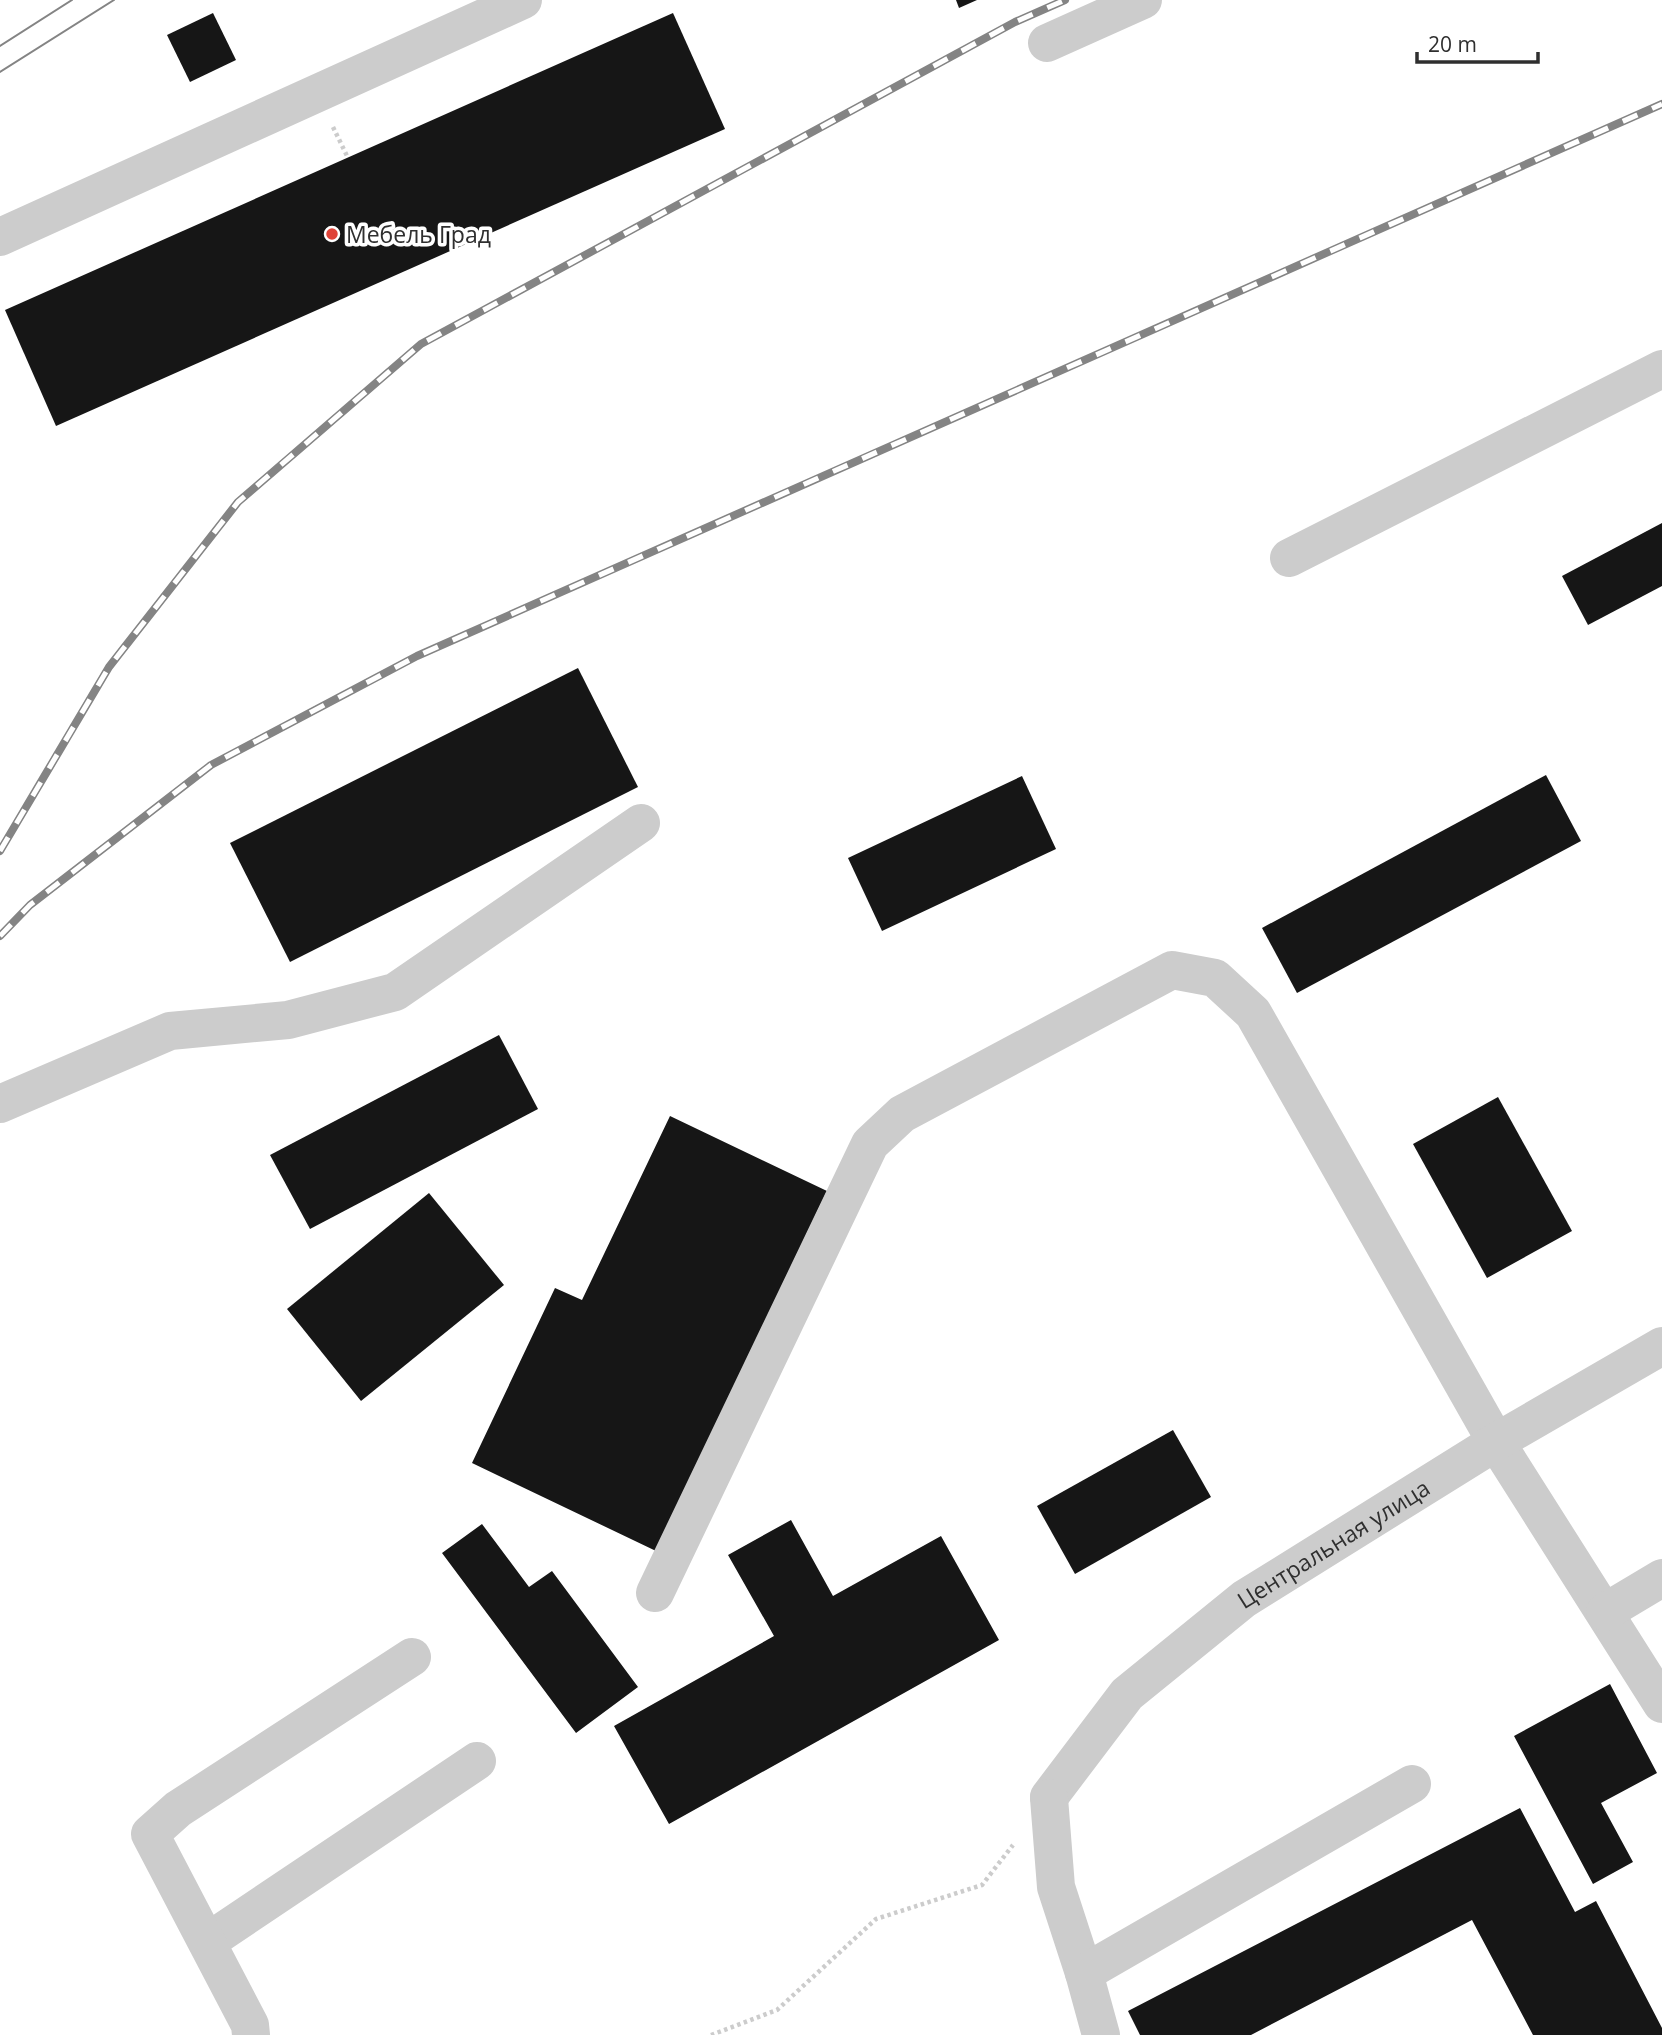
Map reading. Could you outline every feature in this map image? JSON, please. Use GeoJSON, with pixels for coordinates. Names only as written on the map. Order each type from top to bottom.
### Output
{"type":"FeatureCollection","features":[{"type":"Feature","properties":{"kind":"street"},"geometry":{"type":"LineString","coordinates":[[0,237],[523,0]]}},
{"type":"Feature","properties":{"kind":"street"},"geometry":{"type":"LineString","coordinates":[[1047,43],[1143,0]]}},
{"type":"Feature","properties":{"kind":"street"},"geometry":{"type":"LineString","coordinates":[[1289,558],[1662,369]]}},
{"type":"Feature","properties":{"kind":"street"},"geometry":{"type":"LineString","coordinates":[[0,1104],[170,1031],[288,1020],[395,992],[642,823]]}},
{"type":"Feature","properties":{"kind":"street"},"geometry":{"type":"LineString","coordinates":[[655,1593],[870,1144],[902,1114],[1172,970],[1215,978],[1253,1013],[1496,1442],[1662,1704]]}},
{"type":"Feature","properties":{"kind":"street","name":"Центральная улица"},"geometry":{"type":"LineString","coordinates":[[1049,1798],[1127,1693],[1244,1600],[1496,1442],[1662,1346]]}},
{"type":"Feature","properties":{"kind":"street"},"geometry":{"type":"LineString","coordinates":[[1605,1612],[1662,1578]]}},
{"type":"Feature","properties":{"kind":"street"},"geometry":{"type":"LineString","coordinates":[[251,2035],[250,2025],[150,1834],[178,1809],[412,1657]]}},
{"type":"Feature","properties":{"kind":"street"},"geometry":{"type":"LineString","coordinates":[[206,1942],[477,1761]]}},
{"type":"Feature","properties":{"kind":"street"},"geometry":{"type":"LineString","coordinates":[[1084,1973],[1412,1783]]}},
{"type":"Feature","properties":{"kind":"street"},"geometry":{"type":"LineString","coordinates":[[1049,1798],[1056,1887],[1101,2035]]}},
{"type":"Feature","properties":{"kind":"path"},"geometry":{"type":"LineString","coordinates":[[711,2035],[777,2010],[876,1919],[982,1885],[1049,1798]]}},
{"type":"Feature","properties":{"kind":"building"},"geometry":{"type":"Polygon","coordinates":[[[956,0],[977,0],[959,8],[956,0]]]}},
{"type":"Feature","properties":{"kind":"building"},"geometry":{"type":"Polygon","coordinates":[[[213,13],[236,60],[190,82],[167,35],[213,13]]]}},
{"type":"Feature","properties":{"kind":"building","name":"Мебель Град"},"geometry":{"type":"Polygon","coordinates":[[[673,13],[725,129],[56,426],[5,310],[673,13]]]}},
{"type":"Feature","properties":{"kind":"building"},"geometry":{"type":"Polygon","coordinates":[[[1662,523],[1662,586],[1588,625],[1562,576],[1662,523]]]}},
{"type":"Feature","properties":{"kind":"building"},"geometry":{"type":"Polygon","coordinates":[[[578,668],[638,787],[290,962],[230,843],[578,668]]]}},
{"type":"Feature","properties":{"kind":"building"},"geometry":{"type":"Polygon","coordinates":[[[1546,775],[1581,841],[1297,993],[1262,928],[1546,775]]]}},
{"type":"Feature","properties":{"kind":"building"},"geometry":{"type":"Polygon","coordinates":[[[1022,776],[1056,849],[882,931],[848,858],[1022,776]]]}},
{"type":"Feature","properties":{"kind":"building"},"geometry":{"type":"Polygon","coordinates":[[[499,1035],[538,1109],[310,1229],[270,1155],[499,1035]]]}},
{"type":"Feature","properties":{"kind":"building"},"geometry":{"type":"Polygon","coordinates":[[[1498,1097],[1572,1231],[1487,1278],[1413,1144],[1498,1097]]]}},
{"type":"Feature","properties":{"kind":"building"},"geometry":{"type":"Polygon","coordinates":[[[670,1116],[827,1191],[656,1551],[472,1463],[555,1288],[582,1300],[670,1116]]]}},
{"type":"Feature","properties":{"kind":"building"},"geometry":{"type":"Polygon","coordinates":[[[429,1193],[504,1285],[361,1401],[287,1309],[429,1193]]]}},
{"type":"Feature","properties":{"kind":"building"},"geometry":{"type":"Polygon","coordinates":[[[1173,1430],[1211,1497],[1075,1574],[1037,1506],[1173,1430]]]}},
{"type":"Feature","properties":{"kind":"building"},"geometry":{"type":"Polygon","coordinates":[[[791,1520],[833,1596],[941,1536],[999,1640],[669,1824],[614,1726],[774,1636],[728,1555],[791,1520]]]}},
{"type":"Feature","properties":{"kind":"building"},"geometry":{"type":"Polygon","coordinates":[[[482,1524],[529,1587],[552,1571],[638,1687],[576,1733],[442,1553],[482,1524]]]}},
{"type":"Feature","properties":{"kind":"building"},"geometry":{"type":"Polygon","coordinates":[[[1610,1684],[1657,1773],[1601,1803],[1633,1862],[1593,1884],[1514,1736],[1610,1684]]]}},
{"type":"Feature","properties":{"kind":"building"},"geometry":{"type":"Polygon","coordinates":[[[1520,1808],[1575,1912],[1596,1901],[1662,2028],[1662,2035],[1533,2035],[1472,1920],[1251,2035],[1140,2035],[1128,2011],[1520,1808]]]}},
{"type":"Feature","properties":{"kind":"tram line"},"geometry":{"type":"LineString","coordinates":[[0,46],[72,0]]}},
{"type":"Feature","properties":{"kind":"tram line"},"geometry":{"type":"LineString","coordinates":[[0,72],[114,0]]}},
{"type":"Feature","properties":{"kind":"railway"},"geometry":{"type":"LineString","coordinates":[[0,851],[109,667],[238,502],[421,344],[1015,22],[1065,0]]}},
{"type":"Feature","properties":{"kind":"railway"},"geometry":{"type":"LineString","coordinates":[[0,936],[30,905],[211,765],[417,656],[1662,104]]}},
{"type":"Feature","properties":{"kind":"place","name":"Мебель Град"},"geometry":{"type":"Point","coordinates":[332,234]}}]}
